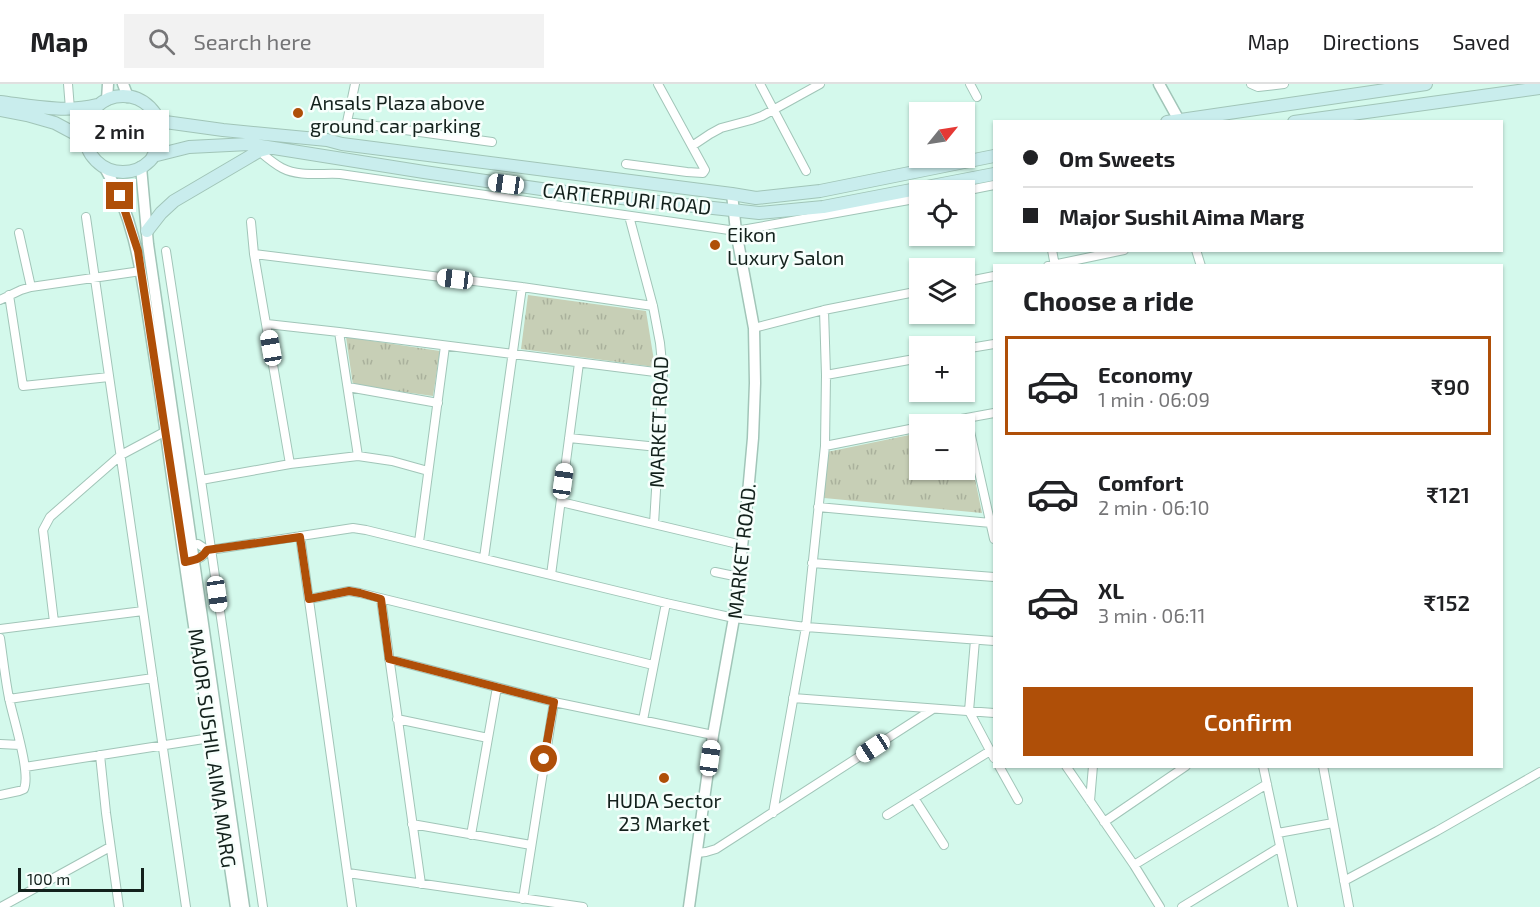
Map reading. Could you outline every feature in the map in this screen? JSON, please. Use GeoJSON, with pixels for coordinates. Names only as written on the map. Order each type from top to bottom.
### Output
{"type":"FeatureCollection","features":[{"type":"Feature","properties":{"kind":"main road"},"geometry":{"type":"LineString","coordinates":[[1182,120],[1426,84]]}},
{"type":"Feature","properties":{"kind":"main road"},"geometry":{"type":"LineString","coordinates":[[1308,120],[1540,88]]}},
{"type":"Feature","properties":{"kind":"main road"},"geometry":{"type":"LineString","coordinates":[[0,102],[83,109],[116,96],[138,99],[150,107],[158,121],[160,134],[153,156],[141,167],[123,172],[105,168],[95,160],[87,147],[85,132],[89,115],[102,102]]}},
{"type":"Feature","properties":{"kind":"main road"},"geometry":{"type":"LineString","coordinates":[[0,110],[55,123],[85,139]]}},
{"type":"Feature","properties":{"kind":"main road","name":"CARTERPURI ROAD"},"geometry":{"type":"LineString","coordinates":[[158,121],[327,140],[342,144],[756,198],[820,191],[993,156]]}},
{"type":"Feature","properties":{"kind":"main road","name":"CARTERPURI ROAD"},"geometry":{"type":"LineString","coordinates":[[153,156],[189,147],[249,144],[536,188],[759,213],[823,207],[993,174]]}},
{"type":"Feature","properties":{"kind":"main road"},"geometry":{"type":"LineString","coordinates":[[147,231],[160,213],[174,201],[259,151],[274,147]]}},
{"type":"Feature","properties":{"kind":"street"},"geometry":{"type":"LineString","coordinates":[[68,84],[70,109]]}},
{"type":"Feature","properties":{"kind":"street"},"geometry":{"type":"LineString","coordinates":[[102,102],[108,84]]}},
{"type":"Feature","properties":{"kind":"street"},"geometry":{"type":"LineString","coordinates":[[123,84],[128,97]]}},
{"type":"Feature","properties":{"kind":"street"},"geometry":{"type":"LineString","coordinates":[[355,84],[347,122],[492,142]]}},
{"type":"Feature","properties":{"kind":"street"},"geometry":{"type":"LineString","coordinates":[[626,164],[687,172],[703,173],[705,171],[658,84]]}},
{"type":"Feature","properties":{"kind":"street"},"geometry":{"type":"LineString","coordinates":[[760,84],[806,171]]}},
{"type":"Feature","properties":{"kind":"street"},"geometry":{"type":"LineString","coordinates":[[692,146],[721,128],[751,120],[774,110],[820,84]]}},
{"type":"Feature","properties":{"kind":"street"},"geometry":{"type":"LineString","coordinates":[[970,84],[977,97]]}},
{"type":"Feature","properties":{"kind":"street"},"geometry":{"type":"LineString","coordinates":[[1159,84],[1175,120]]}},
{"type":"Feature","properties":{"kind":"street"},"geometry":{"type":"LineString","coordinates":[[1251,84],[1258,87],[1284,84]]}},
{"type":"Feature","properties":{"kind":"street"},"geometry":{"type":"LineString","coordinates":[[259,151],[289,172],[339,174],[736,231],[909,200]]}},
{"type":"Feature","properties":{"kind":"street","name":"MAJOR SUSHIL AIMA MARG"},"geometry":{"type":"LineString","coordinates":[[141,167],[210,738],[236,907]]}},
{"type":"Feature","properties":{"kind":"street","name":"MAJOR SUSHIL AIMA MARG"},"geometry":{"type":"LineString","coordinates":[[105,168],[125,208],[138,251],[166,430],[187,545]]}},
{"type":"Feature","properties":{"kind":"street"},"geometry":{"type":"LineString","coordinates":[[975,188],[993,185]]}},
{"type":"Feature","properties":{"kind":"street","name":"MARKET ROAD."},"geometry":{"type":"LineString","coordinates":[[689,907],[713,735],[734,618],[753,438],[754,328],[736,231],[732,194]]}},
{"type":"Feature","properties":{"kind":"street","name":"MARKET ROAD"},"geometry":{"type":"LineString","coordinates":[[628,216],[653,306],[663,373],[654,524]]}},
{"type":"Feature","properties":{"kind":"street"},"geometry":{"type":"LineString","coordinates":[[86,217],[186,907]]}},
{"type":"Feature","properties":{"kind":"street"},"geometry":{"type":"LineString","coordinates":[[251,222],[254,254],[290,464]]}},
{"type":"Feature","properties":{"kind":"street"},"geometry":{"type":"LineString","coordinates":[[19,233],[31,287]]}},
{"type":"Feature","properties":{"kind":"street"},"geometry":{"type":"LineString","coordinates":[[166,250],[263,907]]}},
{"type":"Feature","properties":{"kind":"street"},"geometry":{"type":"LineString","coordinates":[[1058,264],[1115,252]]}},
{"type":"Feature","properties":{"kind":"street"},"geometry":{"type":"LineString","coordinates":[[254,254],[653,306]]}},
{"type":"Feature","properties":{"kind":"street"},"geometry":{"type":"LineString","coordinates":[[0,300],[31,287],[141,271]]}},
{"type":"Feature","properties":{"kind":"street"},"geometry":{"type":"LineString","coordinates":[[975,280],[993,276]]}},
{"type":"Feature","properties":{"kind":"street"},"geometry":{"type":"LineString","coordinates":[[484,558],[522,288]]}},
{"type":"Feature","properties":{"kind":"street"},"geometry":{"type":"LineString","coordinates":[[754,328],[824,310],[909,293]]}},
{"type":"Feature","properties":{"kind":"street"},"geometry":{"type":"LineString","coordinates":[[9,295],[23,386],[109,377]]}},
{"type":"Feature","properties":{"kind":"street"},"geometry":{"type":"LineString","coordinates":[[773,813],[806,627],[825,446],[824,310]]}},
{"type":"Feature","properties":{"kind":"street"},"geometry":{"type":"LineString","coordinates":[[267,324],[663,373]]}},
{"type":"Feature","properties":{"kind":"street"},"geometry":{"type":"LineString","coordinates":[[339,332],[358,456]]}},
{"type":"Feature","properties":{"kind":"street"},"geometry":{"type":"LineString","coordinates":[[975,347],[993,344]]}},
{"type":"Feature","properties":{"kind":"street"},"geometry":{"type":"LineString","coordinates":[[419,542],[445,346]]}},
{"type":"Feature","properties":{"kind":"street"},"geometry":{"type":"LineString","coordinates":[[826,375],[909,360]]}},
{"type":"Feature","properties":{"kind":"street"},"geometry":{"type":"LineString","coordinates":[[551,575],[579,363]]}},
{"type":"Feature","properties":{"kind":"street"},"geometry":{"type":"LineString","coordinates":[[348,387],[438,403]]}},
{"type":"Feature","properties":{"kind":"street"},"geometry":{"type":"LineString","coordinates":[[975,417],[993,413]]}},
{"type":"Feature","properties":{"kind":"street"},"geometry":{"type":"LineString","coordinates":[[825,446],[909,429]]}},
{"type":"Feature","properties":{"kind":"street"},"geometry":{"type":"LineString","coordinates":[[54,622],[43,530],[45,524],[50,517],[121,455],[166,430]]}},
{"type":"Feature","properties":{"kind":"street"},"geometry":{"type":"LineString","coordinates":[[569,438],[658,447]]}},
{"type":"Feature","properties":{"kind":"street"},"geometry":{"type":"LineString","coordinates":[[975,453],[993,534]]}},
{"type":"Feature","properties":{"kind":"street"},"geometry":{"type":"LineString","coordinates":[[201,480],[290,464],[358,456],[392,461],[428,471]]}},
{"type":"Feature","properties":{"kind":"street"},"geometry":{"type":"LineString","coordinates":[[561,502],[742,545]]}},
{"type":"Feature","properties":{"kind":"street"},"geometry":{"type":"LineString","coordinates":[[818,507],[991,523]]}},
{"type":"Feature","properties":{"kind":"street"},"geometry":{"type":"LineString","coordinates":[[187,545],[198,544],[209,550],[353,528],[734,618],[806,627],[993,641]]}},
{"type":"Feature","properties":{"kind":"street"},"geometry":{"type":"LineString","coordinates":[[300,537],[352,907]]}},
{"type":"Feature","properties":{"kind":"street"},"geometry":{"type":"LineString","coordinates":[[189,561],[202,557],[209,550]]}},
{"type":"Feature","properties":{"kind":"street","name":"MAJOR SUSHIL AIMA MARG"},"geometry":{"type":"LineString","coordinates":[[189,561],[244,907]]}},
{"type":"Feature","properties":{"kind":"street"},"geometry":{"type":"LineString","coordinates":[[812,563],[993,576]]}},
{"type":"Feature","properties":{"kind":"street"},"geometry":{"type":"LineString","coordinates":[[715,572],[739,577]]}},
{"type":"Feature","properties":{"kind":"street"},"geometry":{"type":"LineString","coordinates":[[309,599],[349,591],[360,593],[653,665]]}},
{"type":"Feature","properties":{"kind":"street"},"geometry":{"type":"LineString","coordinates":[[381,599],[421,884]]}},
{"type":"Feature","properties":{"kind":"street"},"geometry":{"type":"LineString","coordinates":[[643,720],[666,603]]}},
{"type":"Feature","properties":{"kind":"street"},"geometry":{"type":"LineString","coordinates":[[0,629],[143,611]]}},
{"type":"Feature","properties":{"kind":"street"},"geometry":{"type":"LineString","coordinates":[[0,638],[9,699],[26,780],[24,789],[0,795]]}},
{"type":"Feature","properties":{"kind":"street"},"geometry":{"type":"LineString","coordinates":[[887,815],[992,755],[969,711],[975,640]]}},
{"type":"Feature","properties":{"kind":"street"},"geometry":{"type":"LineString","coordinates":[[389,659],[554,702],[713,735]]}},
{"type":"Feature","properties":{"kind":"street"},"geometry":{"type":"LineString","coordinates":[[9,699],[153,678]]}},
{"type":"Feature","properties":{"kind":"street"},"geometry":{"type":"LineString","coordinates":[[471,835],[497,687]]}},
{"type":"Feature","properties":{"kind":"street"},"geometry":{"type":"LineString","coordinates":[[793,698],[993,713]]}},
{"type":"Feature","properties":{"kind":"street"},"geometry":{"type":"LineString","coordinates":[[523,899],[554,702]]}},
{"type":"Feature","properties":{"kind":"street"},"geometry":{"type":"LineString","coordinates":[[697,853],[716,849],[933,709]]}},
{"type":"Feature","properties":{"kind":"street"},"geometry":{"type":"LineString","coordinates":[[397,719],[488,738]]}},
{"type":"Feature","properties":{"kind":"street"},"geometry":{"type":"LineString","coordinates":[[25,767],[210,738]]}},
{"type":"Feature","properties":{"kind":"street"},"geometry":{"type":"LineString","coordinates":[[0,744],[20,745]]}},
{"type":"Feature","properties":{"kind":"street"},"geometry":{"type":"LineString","coordinates":[[100,755],[119,907]]}},
{"type":"Feature","properties":{"kind":"street"},"geometry":{"type":"LineString","coordinates":[[1000,768],[1018,800]]}},
{"type":"Feature","properties":{"kind":"street"},"geometry":{"type":"LineString","coordinates":[[1067,768],[1160,907]]}},
{"type":"Feature","properties":{"kind":"street"},"geometry":{"type":"LineString","coordinates":[[1090,801],[1093,768]]}},
{"type":"Feature","properties":{"kind":"street"},"geometry":{"type":"LineString","coordinates":[[1104,822],[1183,768]]}},
{"type":"Feature","properties":{"kind":"street"},"geometry":{"type":"LineString","coordinates":[[1263,768],[1292,904],[1282,907]]}},
{"type":"Feature","properties":{"kind":"street"},"geometry":{"type":"LineString","coordinates":[[1323,768],[1349,907]]}},
{"type":"Feature","properties":{"kind":"street"},"geometry":{"type":"LineString","coordinates":[[1344,880],[1437,831],[1540,772]]}},
{"type":"Feature","properties":{"kind":"street"},"geometry":{"type":"LineString","coordinates":[[1134,865],[1266,784]]}},
{"type":"Feature","properties":{"kind":"street"},"geometry":{"type":"LineString","coordinates":[[914,798],[944,844]]}},
{"type":"Feature","properties":{"kind":"street"},"geometry":{"type":"LineString","coordinates":[[1278,833],[1333,823]]}},
{"type":"Feature","properties":{"kind":"street"},"geometry":{"type":"LineString","coordinates":[[412,824],[531,845]]}},
{"type":"Feature","properties":{"kind":"street"},"geometry":{"type":"LineString","coordinates":[[1,907],[110,847]]}},
{"type":"Feature","properties":{"kind":"street"},"geometry":{"type":"LineString","coordinates":[[1182,907],[1280,847]]}},
{"type":"Feature","properties":{"kind":"street"},"geometry":{"type":"LineString","coordinates":[[348,873],[583,907]]}},
{"type":"Feature","properties":{"kind":"green space"},"geometry":{"type":"Polygon","coordinates":[[[528,295],[646,311],[655,367],[521,349],[528,295]]]}},
{"type":"Feature","properties":{"kind":"green space"},"geometry":{"type":"Polygon","coordinates":[[[346,337],[440,351],[433,396],[353,385],[346,337]]]}},
{"type":"Feature","properties":{"kind":"green space"},"geometry":{"type":"Polygon","coordinates":[[[909,435],[909,480],[975,479],[982,513],[824,498],[827,452],[909,435]]]}},
{"type":"Feature","properties":{"kind":"place","name":"Ansals Plaza above ground car parking"},"geometry":{"type":"Point","coordinates":[298,113]}},
{"type":"Feature","properties":{"kind":"place","name":"Eikon Luxury Salon"},"geometry":{"type":"Point","coordinates":[715,245]}},
{"type":"Feature","properties":{"kind":"place","name":"HUDA Sector 23 Market"},"geometry":{"type":"Point","coordinates":[664,778]}},
{"type":"Feature","properties":{"kind":"route"},"geometry":{"type":"LineString","coordinates":[[120,196],[138,251],[185,562],[197,560],[205,555],[207,550],[300,537],[309,599],[349,591],[381,599],[389,659],[554,702],[544,759]]}}]}
